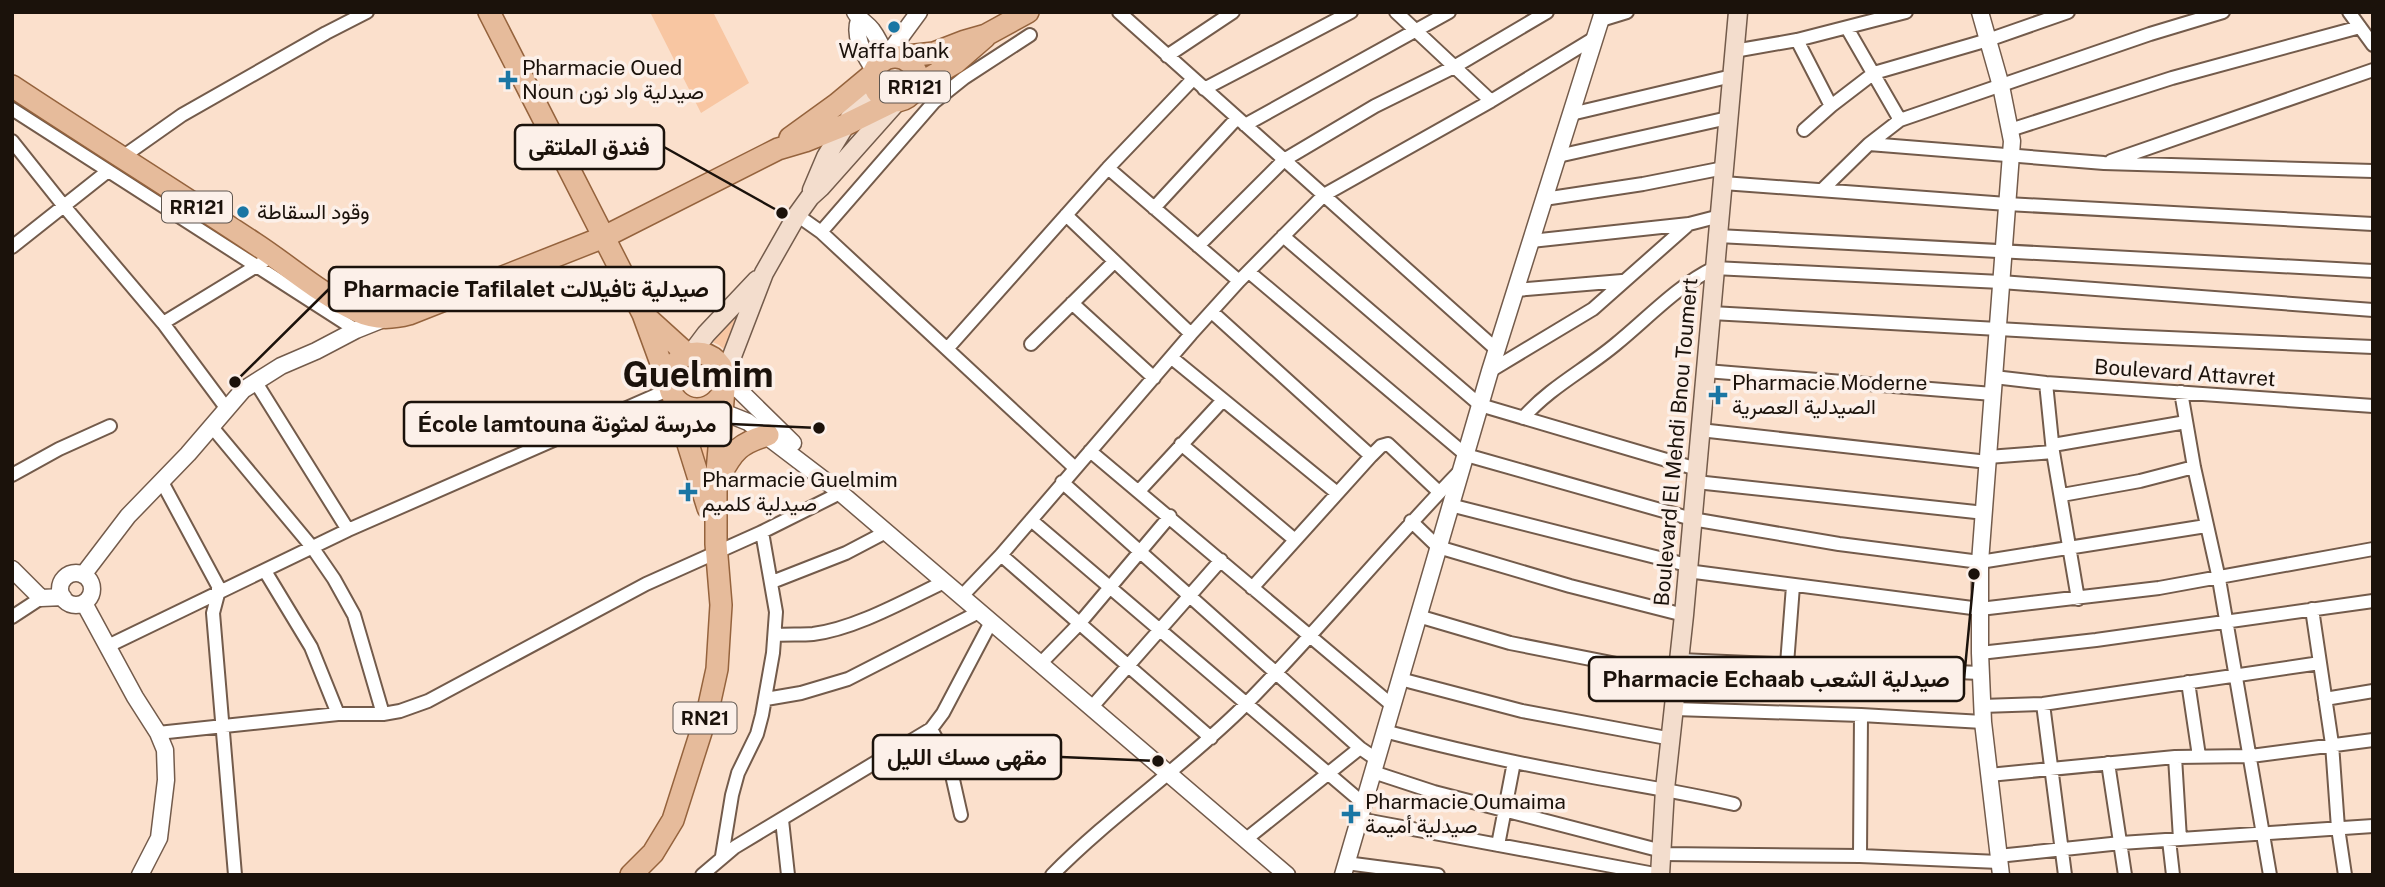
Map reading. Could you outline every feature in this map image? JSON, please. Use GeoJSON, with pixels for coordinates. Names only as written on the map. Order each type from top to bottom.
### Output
{"type":"FeatureCollection","features":[{"type":"Feature","properties":{"kind":"main road","name":"RN21"},"geometry":{"type":"LineString","coordinates":[[489,12],[643,314],[702,484],[717,548]]}},
{"type":"Feature","properties":{"kind":"main road","name":"RR121"},"geometry":{"type":"LineString","coordinates":[[915,86],[955,63],[986,36],[1028,12]]}},
{"type":"Feature","properties":{"kind":"main road","name":"Boulevard El Mehdi Bnou Toumert"},"geometry":{"type":"LineString","coordinates":[[1660,875],[1665,789],[1684,615],[1738,12]]}},
{"type":"Feature","properties":{"kind":"main road","name":"RR121"},"geometry":{"type":"LineString","coordinates":[[778,149],[891,61],[934,53],[986,36]]}},
{"type":"Feature","properties":{"kind":"main road","name":"RR121"},"geometry":{"type":"LineString","coordinates":[[12,86],[114,165],[264,261],[366,314],[386,318],[409,314],[604,237],[778,149],[845,125],[909,96],[915,86],[916,74],[891,61]]}},
{"type":"Feature","properties":{"kind":"main road","name":"RR121"},"geometry":{"type":"LineString","coordinates":[[891,61],[879,94],[896,100]]}},
{"type":"Feature","properties":{"kind":"main road"},"geometry":{"type":"LineString","coordinates":[[810,197],[815,180],[845,125],[891,61]]}},
{"type":"Feature","properties":{"kind":"main road"},"geometry":{"type":"LineString","coordinates":[[764,273],[689,354],[673,366],[671,390],[684,406],[699,409],[712,405],[724,382],[764,273],[797,215],[896,100]]}},
{"type":"Feature","properties":{"kind":"main road","name":"RN21"},"geometry":{"type":"LineString","coordinates":[[631,875],[653,853],[673,820],[708,710],[717,669],[720,605],[716,484],[723,412],[724,382],[721,367],[710,356],[689,354],[643,314]]}},
{"type":"Feature","properties":{"kind":"main road"},"geometry":{"type":"LineString","coordinates":[[716,484],[728,460],[739,446],[768,435]]}},
{"type":"Feature","properties":{"kind":"street"},"geometry":{"type":"LineString","coordinates":[[12,247],[182,114],[367,12]]}},
{"type":"Feature","properties":{"kind":"street"},"geometry":{"type":"LineString","coordinates":[[1119,12],[1497,350]]}},
{"type":"Feature","properties":{"kind":"street"},"geometry":{"type":"LineString","coordinates":[[1167,56],[1233,12]]}},
{"type":"Feature","properties":{"kind":"street"},"geometry":{"type":"LineString","coordinates":[[1204,89],[1351,12]]}},
{"type":"Feature","properties":{"kind":"street"},"geometry":{"type":"LineString","coordinates":[[1396,12],[1491,101]]}},
{"type":"Feature","properties":{"kind":"street"},"geometry":{"type":"LineString","coordinates":[[1154,208],[1241,122],[1449,12]]}},
{"type":"Feature","properties":{"kind":"street"},"geometry":{"type":"LineString","coordinates":[[1198,246],[1284,160],[1547,12]]}},
{"type":"Feature","properties":{"kind":"street"},"geometry":{"type":"LineString","coordinates":[[1438,875],[1344,869],[1438,547],[1445,498],[1464,462],[1602,16],[1628,12]]}},
{"type":"Feature","properties":{"kind":"street"},"geometry":{"type":"LineString","coordinates":[[1734,51],[1797,40],[1906,12]]}},
{"type":"Feature","properties":{"kind":"street"},"geometry":{"type":"LineString","coordinates":[[1980,12],[2001,86],[2010,130],[2012,157],[1980,562],[1980,673],[1999,864]]}},
{"type":"Feature","properties":{"kind":"street"},"geometry":{"type":"LineString","coordinates":[[1804,130],[1874,73],[1988,40],[2068,12]]}},
{"type":"Feature","properties":{"kind":"street"},"geometry":{"type":"LineString","coordinates":[[1822,190],[1869,144],[1900,120],[2150,33],[2223,12]]}},
{"type":"Feature","properties":{"kind":"street"},"geometry":{"type":"LineString","coordinates":[[2350,12],[2373,44]]}},
{"type":"Feature","properties":{"kind":"street"},"geometry":{"type":"LineString","coordinates":[[857,16],[858,39],[891,61]]}},
{"type":"Feature","properties":{"kind":"street"},"geometry":{"type":"LineString","coordinates":[[857,16],[874,33],[891,61]]}},
{"type":"Feature","properties":{"kind":"street"},"geometry":{"type":"LineString","coordinates":[[891,61],[910,33],[917,16]]}},
{"type":"Feature","properties":{"kind":"street"},"geometry":{"type":"LineString","coordinates":[[2010,130],[2172,78],[2360,27]]}},
{"type":"Feature","properties":{"kind":"street"},"geometry":{"type":"LineString","coordinates":[[1847,28],[1900,120]]}},
{"type":"Feature","properties":{"kind":"street"},"geometry":{"type":"LineString","coordinates":[[821,232],[934,102],[964,78],[1030,35]]}},
{"type":"Feature","properties":{"kind":"street"},"geometry":{"type":"LineString","coordinates":[[961,597],[1191,334],[1324,195],[1491,101],[1596,37]]}},
{"type":"Feature","properties":{"kind":"street"},"geometry":{"type":"LineString","coordinates":[[1797,40],[1831,106]]}},
{"type":"Feature","properties":{"kind":"street"},"geometry":{"type":"LineString","coordinates":[[2104,163],[2373,70]]}},
{"type":"Feature","properties":{"kind":"street"},"geometry":{"type":"LineString","coordinates":[[1571,114],[1732,76]]}},
{"type":"Feature","properties":{"kind":"street"},"geometry":{"type":"LineString","coordinates":[[947,349],[1108,168],[1193,79]]}},
{"type":"Feature","properties":{"kind":"street"},"geometry":{"type":"LineString","coordinates":[[12,109],[114,165]]}},
{"type":"Feature","properties":{"kind":"street"},"geometry":{"type":"LineString","coordinates":[[1558,156],[1728,118]]}},
{"type":"Feature","properties":{"kind":"street"},"geometry":{"type":"LineString","coordinates":[[12,141],[163,323],[227,409]]}},
{"type":"Feature","properties":{"kind":"street"},"geometry":{"type":"LineString","coordinates":[[1869,144],[2104,163],[2373,171]]}},
{"type":"Feature","properties":{"kind":"street"},"geometry":{"type":"LineString","coordinates":[[1108,168],[1239,281]]}},
{"type":"Feature","properties":{"kind":"street"},"geometry":{"type":"LineString","coordinates":[[1544,199],[1643,184],[1723,176],[1822,190],[2007,204],[2373,224]]}},
{"type":"Feature","properties":{"kind":"street"},"geometry":{"type":"LineString","coordinates":[[797,215],[821,232],[1074,468]]}},
{"type":"Feature","properties":{"kind":"street"},"geometry":{"type":"LineString","coordinates":[[1066,215],[1191,334]]}},
{"type":"Feature","properties":{"kind":"street"},"geometry":{"type":"LineString","coordinates":[[1531,241],[1689,224],[1720,215]]}},
{"type":"Feature","properties":{"kind":"street"},"geometry":{"type":"LineString","coordinates":[[1490,371],[1583,316],[1689,224]]}},
{"type":"Feature","properties":{"kind":"street"},"geometry":{"type":"LineString","coordinates":[[1283,236],[1480,405],[1696,475],[1985,513]]}},
{"type":"Feature","properties":{"kind":"street"},"geometry":{"type":"LineString","coordinates":[[1718,236],[2373,271]]}},
{"type":"Feature","properties":{"kind":"street"},"geometry":{"type":"LineString","coordinates":[[163,323],[264,261],[356,330]]}},
{"type":"Feature","properties":{"kind":"street"},"geometry":{"type":"LineString","coordinates":[[1031,344],[1114,262]]}},
{"type":"Feature","properties":{"kind":"street"},"geometry":{"type":"LineString","coordinates":[[1522,418],[1540,398],[1614,346],[1686,284],[1714,268],[2001,282],[2373,310]]}},
{"type":"Feature","properties":{"kind":"street"},"geometry":{"type":"LineString","coordinates":[[1249,272],[1464,462],[1692,519],[1839,544],[1980,562],[2206,526]]}},
{"type":"Feature","properties":{"kind":"street"},"geometry":{"type":"LineString","coordinates":[[1516,290],[1622,281]]}},
{"type":"Feature","properties":{"kind":"street"},"geometry":{"type":"LineString","coordinates":[[1072,303],[1154,378]]}},
{"type":"Feature","properties":{"kind":"street"},"geometry":{"type":"LineString","coordinates":[[1212,312],[1371,456]]}},
{"type":"Feature","properties":{"kind":"street"},"geometry":{"type":"LineString","coordinates":[[1711,313],[2373,347]]}},
{"type":"Feature","properties":{"kind":"street"},"geometry":{"type":"LineString","coordinates":[[83,575],[128,516],[243,390],[255,381],[356,330],[386,318]]}},
{"type":"Feature","properties":{"kind":"street"},"geometry":{"type":"LineString","coordinates":[[1172,358],[1337,493]]}},
{"type":"Feature","properties":{"kind":"street"},"geometry":{"type":"LineString","coordinates":[[1706,371],[1993,394]]}},
{"type":"Feature","properties":{"kind":"street","name":"Boulevard Attavret"},"geometry":{"type":"LineString","coordinates":[[1994,377],[2373,406]]}},
{"type":"Feature","properties":{"kind":"street"},"geometry":{"type":"LineString","coordinates":[[255,381],[348,530]]}},
{"type":"Feature","properties":{"kind":"street"},"geometry":{"type":"LineString","coordinates":[[724,382],[740,391],[838,491]]}},
{"type":"Feature","properties":{"kind":"street"},"geometry":{"type":"LineString","coordinates":[[2046,383],[2053,448],[2078,599]]}},
{"type":"Feature","properties":{"kind":"street"},"geometry":{"type":"LineString","coordinates":[[108,646],[348,530],[671,390]]}},
{"type":"Feature","properties":{"kind":"street"},"geometry":{"type":"LineString","coordinates":[[2181,392],[2194,467],[2219,579],[2270,875]]}},
{"type":"Feature","properties":{"kind":"street"},"geometry":{"type":"LineString","coordinates":[[1139,491],[1223,400]]}},
{"type":"Feature","properties":{"kind":"street"},"geometry":{"type":"LineString","coordinates":[[699,409],[723,412],[748,422],[768,435],[838,491],[1287,875]]}},
{"type":"Feature","properties":{"kind":"street"},"geometry":{"type":"LineString","coordinates":[[1700,430],[1988,460],[2186,422]]}},
{"type":"Feature","properties":{"kind":"street"},"geometry":{"type":"LineString","coordinates":[[12,475],[59,449],[110,426]]}},
{"type":"Feature","properties":{"kind":"street"},"geometry":{"type":"LineString","coordinates":[[212,427],[312,547],[354,615],[383,714]]}},
{"type":"Feature","properties":{"kind":"street"},"geometry":{"type":"LineString","coordinates":[[1181,444],[1295,540]]}},
{"type":"Feature","properties":{"kind":"street"},"geometry":{"type":"LineString","coordinates":[[1252,587],[1371,456],[1381,446],[1388,444],[1445,498],[1687,568],[1793,586],[1980,609],[2078,599],[2219,579],[2373,549]]}},
{"type":"Feature","properties":{"kind":"street"},"geometry":{"type":"LineString","coordinates":[[1090,451],[1393,706]]}},
{"type":"Feature","properties":{"kind":"street"},"geometry":{"type":"LineString","coordinates":[[2062,495],[2140,481],[2194,467]]}},
{"type":"Feature","properties":{"kind":"street"},"geometry":{"type":"LineString","coordinates":[[162,481],[216,582],[218,594],[213,613],[235,875]]}},
{"type":"Feature","properties":{"kind":"street"},"geometry":{"type":"LineString","coordinates":[[1062,482],[1360,748],[1374,766],[1434,792],[1662,852],[1860,856],[1999,864],[2061,849],[2120,843],[2373,826]]}},
{"type":"Feature","properties":{"kind":"street"},"geometry":{"type":"LineString","coordinates":[[158,733],[338,714],[383,714],[400,711],[428,701],[646,584],[717,548],[762,532],[838,491]]}},
{"type":"Feature","properties":{"kind":"street"},"geometry":{"type":"LineString","coordinates":[[1052,875],[1167,773],[1211,738],[1245,705],[1411,521],[1445,498]]}},
{"type":"Feature","properties":{"kind":"street"},"geometry":{"type":"LineString","coordinates":[[1040,664],[1079,624],[1170,516]]}},
{"type":"Feature","properties":{"kind":"street"},"geometry":{"type":"LineString","coordinates":[[1031,520],[1327,774],[1361,812],[1498,845],[1660,875]]}},
{"type":"Feature","properties":{"kind":"street"},"geometry":{"type":"LineString","coordinates":[[1411,521],[1438,547],[1570,586],[1684,615]]}},
{"type":"Feature","properties":{"kind":"street"},"geometry":{"type":"LineString","coordinates":[[722,856],[738,773],[757,734],[766,699],[775,635],[776,612],[762,532]]}},
{"type":"Feature","properties":{"kind":"street"},"geometry":{"type":"LineString","coordinates":[[772,582],[846,553],[886,532]]}},
{"type":"Feature","properties":{"kind":"street"},"geometry":{"type":"LineString","coordinates":[[1000,555],[1211,738]]}},
{"type":"Feature","properties":{"kind":"street"},"geometry":{"type":"LineString","coordinates":[[1091,708],[1221,560]]}},
{"type":"Feature","properties":{"kind":"street"},"geometry":{"type":"LineString","coordinates":[[12,569],[41,598]]}},
{"type":"Feature","properties":{"kind":"street"},"geometry":{"type":"LineString","coordinates":[[265,571],[310,647],[338,714]]}},
{"type":"Feature","properties":{"kind":"street"},"geometry":{"type":"LineString","coordinates":[[73,574],[83,575],[91,583],[89,599],[85,603],[70,604],[63,597],[61,588],[64,579],[73,574]]}},
{"type":"Feature","properties":{"kind":"street"},"geometry":{"type":"LineString","coordinates":[[775,635],[813,634],[831,630],[882,612],[944,582]]}},
{"type":"Feature","properties":{"kind":"street"},"geometry":{"type":"LineString","coordinates":[[1787,664],[1793,586]]}},
{"type":"Feature","properties":{"kind":"street"},"geometry":{"type":"LineString","coordinates":[[12,617],[41,598],[63,597]]}},
{"type":"Feature","properties":{"kind":"street"},"geometry":{"type":"LineString","coordinates":[[1980,653],[2096,640],[2373,601]]}},
{"type":"Feature","properties":{"kind":"street"},"geometry":{"type":"LineString","coordinates":[[85,603],[165,750],[167,762],[159,838],[140,875]]}},
{"type":"Feature","properties":{"kind":"street"},"geometry":{"type":"LineString","coordinates":[[2312,609],[2332,744],[2338,828],[2345,875]]}},
{"type":"Feature","properties":{"kind":"street"},"geometry":{"type":"LineString","coordinates":[[1418,615],[1510,643],[1678,668],[1787,664],[1980,673]]}},
{"type":"Feature","properties":{"kind":"street"},"geometry":{"type":"LineString","coordinates":[[766,699],[801,694],[848,679],[985,617]]}},
{"type":"Feature","properties":{"kind":"street"},"geometry":{"type":"LineString","coordinates":[[702,875],[722,856],[931,729],[943,713],[985,617]]}},
{"type":"Feature","properties":{"kind":"street"},"geometry":{"type":"LineString","coordinates":[[1675,709],[1861,715],[1983,714],[2320,663]]}},
{"type":"Feature","properties":{"kind":"street"},"geometry":{"type":"LineString","coordinates":[[1400,679],[1521,711],[1672,739]]}},
{"type":"Feature","properties":{"kind":"street"},"geometry":{"type":"LineString","coordinates":[[2188,682],[2199,757]]}},
{"type":"Feature","properties":{"kind":"street"},"geometry":{"type":"LineString","coordinates":[[2325,699],[2373,691]]}},
{"type":"Feature","properties":{"kind":"street"},"geometry":{"type":"LineString","coordinates":[[2043,704],[2065,875]]}},
{"type":"Feature","properties":{"kind":"street"},"geometry":{"type":"LineString","coordinates":[[1860,856],[1861,715]]}},
{"type":"Feature","properties":{"kind":"street"},"geometry":{"type":"LineString","coordinates":[[931,729],[948,762],[961,816]]}},
{"type":"Feature","properties":{"kind":"street"},"geometry":{"type":"LineString","coordinates":[[1384,731],[1514,762],[1734,804]]}},
{"type":"Feature","properties":{"kind":"street"},"geometry":{"type":"LineString","coordinates":[[1989,775],[2175,757],[2251,756],[2373,740]]}},
{"type":"Feature","properties":{"kind":"street"},"geometry":{"type":"LineString","coordinates":[[1245,840],[1360,748]]}},
{"type":"Feature","properties":{"kind":"street"},"geometry":{"type":"LineString","coordinates":[[2173,875],[2175,757]]}},
{"type":"Feature","properties":{"kind":"street"},"geometry":{"type":"LineString","coordinates":[[1498,845],[1514,762]]}},
{"type":"Feature","properties":{"kind":"street"},"geometry":{"type":"LineString","coordinates":[[2108,763],[2125,875]]}},
{"type":"Feature","properties":{"kind":"street"},"geometry":{"type":"LineString","coordinates":[[782,820],[788,875]]}},
{"type":"Feature","properties":{"kind":"shaded area"},"geometry":{"type":"Polygon","coordinates":[[[650,12],[713,12],[749,83],[701,113],[650,12]]]}},
{"type":"Feature","properties":{"kind":"shaded area"},"geometry":{"type":"Polygon","coordinates":[[[746,301],[726,351],[708,340],[746,301]]]}},
{"type":"Feature","properties":{"kind":"shaded area"},"geometry":{"type":"Polygon","coordinates":[[[689,410],[716,414],[712,490],[689,410]]]}},
{"type":"Feature","properties":{"kind":"place","name":"Waffa bank"},"geometry":{"type":"Point","coordinates":[894,27]}},
{"type":"Feature","properties":{"kind":"place","name":"Pharmacie Oued Noun صيدلية واد نون"},"geometry":{"type":"Point","coordinates":[508,80]}},
{"type":"Feature","properties":{"kind":"place","name":"وقود السقاطة"},"geometry":{"type":"Point","coordinates":[243,212]}},
{"type":"Feature","properties":{"kind":"place","name":"فندق الملتقى"},"geometry":{"type":"Point","coordinates":[782,213]}},
{"type":"Feature","properties":{"kind":"place","name":"Pharmacie Tafilalet صيدلية تافيلالت"},"geometry":{"type":"Point","coordinates":[235,382]}},
{"type":"Feature","properties":{"kind":"place","name":"Pharmacie Moderne الصيدلية العصرية"},"geometry":{"type":"Point","coordinates":[1718,395]}},
{"type":"Feature","properties":{"kind":"place","name":"École lamtouna مدرسة لمثونة"},"geometry":{"type":"Point","coordinates":[819,428]}},
{"type":"Feature","properties":{"kind":"place","name":"Pharmacie Guelmim صيدلية كلميم"},"geometry":{"type":"Point","coordinates":[688,492]}},
{"type":"Feature","properties":{"kind":"place","name":"Pharmacie Echaab صيدلية الشعب"},"geometry":{"type":"Point","coordinates":[1974,574]}},
{"type":"Feature","properties":{"kind":"place","name":"مقهى مسك الليل"},"geometry":{"type":"Point","coordinates":[1158,761]}},
{"type":"Feature","properties":{"kind":"place","name":"Pharmacie Oumaima صيدلية أميمة"},"geometry":{"type":"Point","coordinates":[1351,814]}},
{"type":"Feature","properties":{"kind":"district","name":"Guelmim"},"geometry":{"type":"Point","coordinates":[698,375]}}]}
